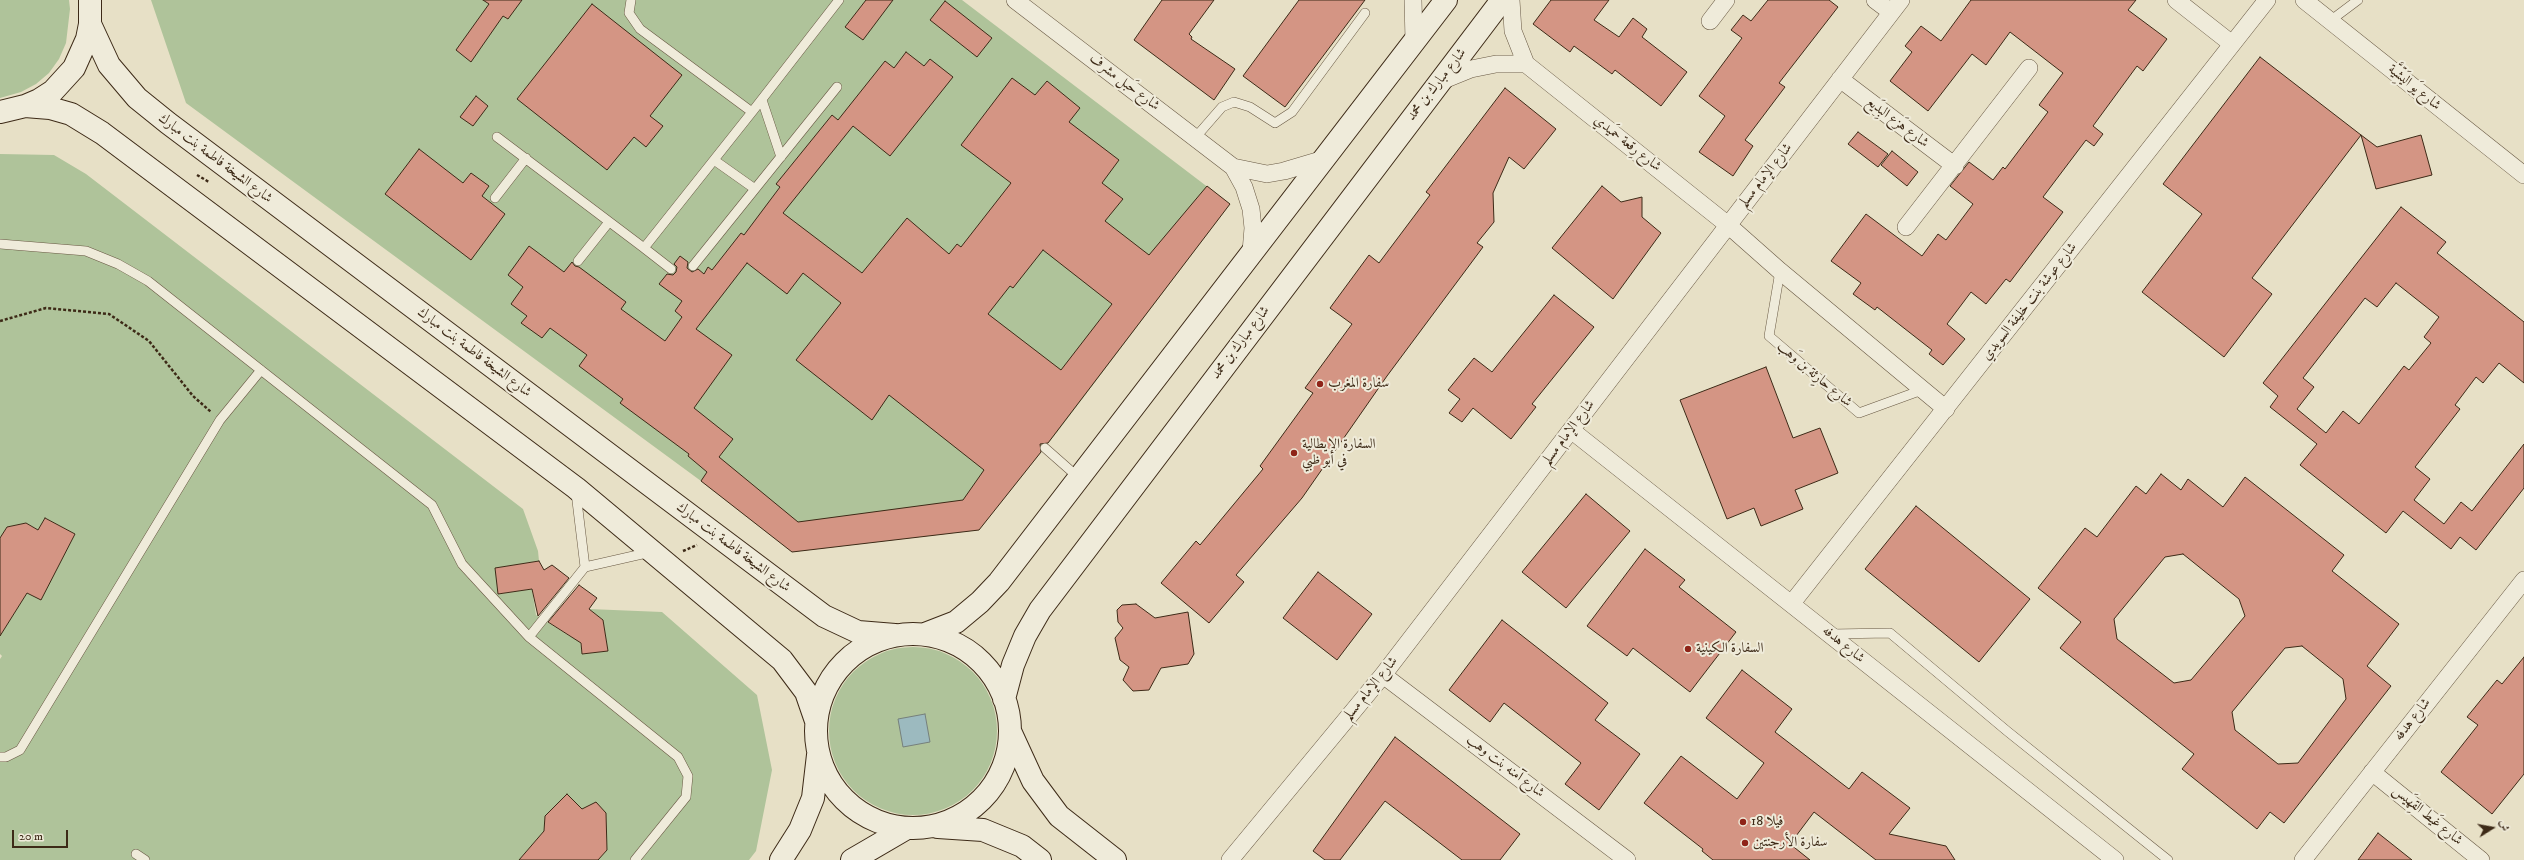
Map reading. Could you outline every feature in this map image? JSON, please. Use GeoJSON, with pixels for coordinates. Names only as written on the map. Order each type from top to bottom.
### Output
{"type":"FeatureCollection","features":[{"type":"Feature","properties":{"kind":"main road"},"geometry":{"type":"LineString","coordinates":[[0,112],[25,106],[53,91],[74,68],[87,39],[90,24],[90,0]]}},
{"type":"Feature","properties":{"kind":"main road"},"geometry":{"type":"LineString","coordinates":[[925,634],[956,622],[980,602],[999,582],[1321,160],[1446,0]]}},
{"type":"Feature","properties":{"kind":"main road","name":"شارع مبارك بن محمد"},"geometry":{"type":"LineString","coordinates":[[1004,699],[1022,643],[1040,610],[1502,0]]}},
{"type":"Feature","properties":{"kind":"main road","name":"شارع الشيخة فاطمة بنت مبارك"},"geometry":{"type":"LineString","coordinates":[[90,24],[109,65],[137,98],[168,123],[824,616],[858,632],[894,635]]}},
{"type":"Feature","properties":{"kind":"main road"},"geometry":{"type":"LineString","coordinates":[[25,106],[50,108],[71,114],[102,133],[576,488],[654,551],[782,660],[806,692],[816,721],[818,752],[813,798],[800,830],[781,860]]}},
{"type":"Feature","properties":{"kind":"main road"},"geometry":{"type":"LineString","coordinates":[[816,721],[822,697],[834,675],[846,661],[871,643],[894,635],[925,634],[951,641],[973,655],[992,675],[1004,699],[1010,731],[1033,781],[1059,816],[1115,860]]}},
{"type":"Feature","properties":{"kind":"main road"},"geometry":{"type":"LineString","coordinates":[[932,827],[963,814],[979,802],[996,782],[1006,757],[1010,731]]}},
{"type":"Feature","properties":{"kind":"main road"},"geometry":{"type":"LineString","coordinates":[[818,752],[830,781],[850,805],[876,821],[907,828],[932,827],[983,830],[1022,846],[1040,860]]}},
{"type":"Feature","properties":{"kind":"main road"},"geometry":{"type":"LineString","coordinates":[[852,860],[907,828]]}},
{"type":"Feature","properties":{"kind":"street","name":"شارع حَبل مشرف"},"geometry":{"type":"LineString","coordinates":[[1015,0],[1233,168],[1244,187],[1251,209],[1253,228],[1251,252]]}},
{"type":"Feature","properties":{"kind":"street"},"geometry":{"type":"LineString","coordinates":[[1413,0],[1414,41]]}},
{"type":"Feature","properties":{"kind":"street","name":"شارع رِقعة حمَيدي"},"geometry":{"type":"LineString","coordinates":[[1511,0],[1513,31],[1526,64],[1728,225]]}},
{"type":"Feature","properties":{"kind":"street"},"geometry":{"type":"LineString","coordinates":[[1710,21],[1726,0]]}},
{"type":"Feature","properties":{"kind":"street"},"geometry":{"type":"LineString","coordinates":[[1874,0],[1896,6]]}},
{"type":"Feature","properties":{"kind":"street"},"geometry":{"type":"LineString","coordinates":[[2176,0],[2232,44]]}},
{"type":"Feature","properties":{"kind":"street","name":"شارع عوشة بنت خليفة السويدي"},"geometry":{"type":"LineString","coordinates":[[1792,604],[2267,0]]}},
{"type":"Feature","properties":{"kind":"street","name":"شارع يَو اليَشِّيَّة"},"geometry":{"type":"LineString","coordinates":[[2304,0],[2524,175]]}},
{"type":"Feature","properties":{"kind":"street","name":"شارع الإمام مسلم"},"geometry":{"type":"LineString","coordinates":[[1230,860],[1383,675],[1896,6]]}},
{"type":"Feature","properties":{"kind":"street"},"geometry":{"type":"LineString","coordinates":[[1439,82],[1471,69],[1496,64],[1526,64]]}},
{"type":"Feature","properties":{"kind":"street"},"geometry":{"type":"LineString","coordinates":[[1906,227],[1955,166],[2029,68]]}},
{"type":"Feature","properties":{"kind":"street","name":"شارع هَزع البِدَيع"},"geometry":{"type":"LineString","coordinates":[[1840,79],[1955,166]]}},
{"type":"Feature","properties":{"kind":"street","name":"شارع حَبل مشرف"},"geometry":{"type":"LineString","coordinates":[[1233,168],[1267,174],[1284,171],[1321,160]]}},
{"type":"Feature","properties":{"kind":"street"},"geometry":{"type":"LineString","coordinates":[[1728,225],[1780,271],[1946,409]]}},
{"type":"Feature","properties":{"kind":"street","name":"شارع هدفه"},"geometry":{"type":"LineString","coordinates":[[1571,430],[2116,860]]}},
{"type":"Feature","properties":{"kind":"street","name":"شارع هدفه"},"geometry":{"type":"LineString","coordinates":[[2303,860],[2524,580]]}},
{"type":"Feature","properties":{"kind":"street","name":"شارع آمنه بنت وهب"},"geometry":{"type":"LineString","coordinates":[[1383,675],[1627,860]]}},
{"type":"Feature","properties":{"kind":"street","name":"شارع غَيط القِهَيس"},"geometry":{"type":"LineString","coordinates":[[2372,772],[2481,860]]}},
{"type":"Feature","properties":{"kind":"lane"},"geometry":{"type":"LineString","coordinates":[[631,0],[629,13],[640,29],[752,112]]}},
{"type":"Feature","properties":{"kind":"lane"},"geometry":{"type":"LineString","coordinates":[[644,248],[762,100],[839,0]]}},
{"type":"Feature","properties":{"kind":"lane"},"geometry":{"type":"LineString","coordinates":[[2330,21],[2358,0]]}},
{"type":"Feature","properties":{"kind":"lane"},"geometry":{"type":"LineString","coordinates":[[1195,138],[1222,107],[1234,102],[1250,107],[1275,123],[1287,116],[1365,14]]}},
{"type":"Feature","properties":{"kind":"lane"},"geometry":{"type":"LineString","coordinates":[[693,266],[837,87]]}},
{"type":"Feature","properties":{"kind":"lane"},"geometry":{"type":"LineString","coordinates":[[762,100],[781,157]]}},
{"type":"Feature","properties":{"kind":"lane"},"geometry":{"type":"LineString","coordinates":[[497,137],[670,269]]}},
{"type":"Feature","properties":{"kind":"lane"},"geometry":{"type":"LineString","coordinates":[[495,198],[526,158]]}},
{"type":"Feature","properties":{"kind":"lane"},"geometry":{"type":"LineString","coordinates":[[714,160],[755,189]]}},
{"type":"Feature","properties":{"kind":"lane"},"geometry":{"type":"LineString","coordinates":[[578,261],[609,222]]}},
{"type":"Feature","properties":{"kind":"lane"},"geometry":{"type":"LineString","coordinates":[[0,244],[86,251],[118,264],[148,281],[432,505],[462,564],[529,637],[678,758],[688,776],[686,797],[635,860]]}},
{"type":"Feature","properties":{"kind":"lane","name":"شارع حارِثة بن وَهب"},"geometry":{"type":"LineString","coordinates":[[1780,271],[1769,336],[1858,413],[1922,390]]}},
{"type":"Feature","properties":{"kind":"lane"},"geometry":{"type":"LineString","coordinates":[[0,757],[6,757],[20,750],[220,420],[261,370]]}},
{"type":"Feature","properties":{"kind":"lane"},"geometry":{"type":"LineString","coordinates":[[1045,448],[1079,478]]}},
{"type":"Feature","properties":{"kind":"lane"},"geometry":{"type":"LineString","coordinates":[[576,488],[586,567]]}},
{"type":"Feature","properties":{"kind":"lane"},"geometry":{"type":"LineString","coordinates":[[529,637],[586,567],[654,551]]}},
{"type":"Feature","properties":{"kind":"lane"},"geometry":{"type":"LineString","coordinates":[[1829,634],[1890,633],[2007,731],[2168,860]]}},
{"type":"Feature","properties":{"kind":"lane"},"geometry":{"type":"LineString","coordinates":[[136,854],[145,860]]}},
{"type":"Feature","properties":{"kind":"path"},"geometry":{"type":"LineString","coordinates":[[197,175],[209,182]]}},
{"type":"Feature","properties":{"kind":"path"},"geometry":{"type":"LineString","coordinates":[[0,321],[46,308],[109,314],[149,341],[192,396],[220,420]]}},
{"type":"Feature","properties":{"kind":"path"},"geometry":{"type":"LineString","coordinates":[[681,552],[697,545]]}},
{"type":"Feature","properties":{"kind":"green space"},"geometry":{"type":"Polygon","coordinates":[[[0,0],[69,0],[70,9],[66,43],[59,59],[49,73],[36,84],[21,92],[0,98],[0,0]]]}},
{"type":"Feature","properties":{"kind":"green space"},"geometry":{"type":"Polygon","coordinates":[[[151,0],[962,0],[1230,204],[1058,431],[979,530],[792,552],[701,481],[186,103],[151,0]]]}},
{"type":"Feature","properties":{"kind":"green space"},"geometry":{"type":"Polygon","coordinates":[[[0,154],[54,155],[86,174],[523,509],[538,551],[539,561],[496,568],[498,594],[532,589],[536,615],[571,637],[579,632],[582,654],[608,651],[603,620],[589,609],[662,612],[757,695],[772,770],[756,851],[749,860],[598,860],[607,850],[606,813],[582,809],[567,794],[545,816],[544,831],[519,860],[0,860],[0,659],[2,656],[0,654],[0,636],[27,593],[41,599],[75,534],[45,518],[38,530],[26,523],[7,527],[0,538],[0,154]]]}},
{"type":"Feature","properties":{"kind":"green space"},"geometry":{"type":"Polygon","coordinates":[[[905,647],[921,647],[938,650],[945,653],[960,661],[973,671],[983,684],[994,706],[997,731],[994,756],[983,778],[973,791],[960,801],[938,812],[921,815],[905,815],[888,812],[873,805],[859,796],[848,785],[832,756],[829,739],[829,723],[832,706],[839,691],[848,677],[859,666],[888,650],[905,647]]]}},
{"type":"Feature","properties":{"kind":"water"},"geometry":{"type":"Polygon","coordinates":[[[925,714],[930,742],[903,747],[898,719],[925,714]]]}},
{"type":"Feature","properties":{"kind":"building"},"geometry":{"type":"Polygon","coordinates":[[[483,0],[522,0],[508,19],[503,16],[471,62],[456,50],[489,4],[483,0]]]}},
{"type":"Feature","properties":{"kind":"building"},"geometry":{"type":"Polygon","coordinates":[[[866,0],[893,0],[863,40],[845,27],[866,0]]]}},
{"type":"Feature","properties":{"kind":"building"},"geometry":{"type":"Polygon","coordinates":[[[1162,0],[1214,0],[1189,34],[1192,37],[1191,39],[1235,69],[1214,100],[1134,40],[1162,0]]]}},
{"type":"Feature","properties":{"kind":"building"},"geometry":{"type":"Polygon","coordinates":[[[1299,0],[1365,0],[1285,107],[1243,76],[1299,0]]]}},
{"type":"Feature","properties":{"kind":"building"},"geometry":{"type":"Polygon","coordinates":[[[1551,0],[1609,0],[1594,20],[1619,37],[1633,18],[1647,29],[1642,37],[1687,72],[1661,106],[1615,70],[1612,74],[1574,46],[1570,52],[1533,24],[1551,0]]]}},
{"type":"Feature","properties":{"kind":"building"},"geometry":{"type":"Polygon","coordinates":[[[1768,0],[1829,0],[1838,7],[1779,83],[1785,87],[1745,140],[1753,146],[1733,176],[1699,152],[1725,116],[1699,96],[1742,38],[1731,30],[1743,15],[1751,21],[1768,0]]]}},
{"type":"Feature","properties":{"kind":"building"},"geometry":{"type":"Polygon","coordinates":[[[1971,0],[2136,0],[2128,10],[2167,39],[2143,71],[2137,66],[2093,126],[2103,134],[2094,146],[2086,140],[2043,197],[2063,212],[2010,282],[2006,279],[1986,304],[1971,292],[1947,324],[1965,339],[1943,365],[1929,354],[1932,350],[1877,307],[1875,310],[1853,294],[1861,283],[1831,261],[1866,214],[1922,256],[1938,234],[1946,240],[1973,204],[1950,186],[1969,162],[1993,180],[2003,167],[2005,169],[2048,112],[2039,105],[2063,73],[2010,32],[1986,65],[1972,54],[1928,111],[1890,81],[1912,52],[1905,46],[1921,26],[1941,41],[1971,0]]]}},
{"type":"Feature","properties":{"kind":"building"},"geometry":{"type":"Polygon","coordinates":[[[945,1],[992,38],[977,57],[930,20],[945,1]]]}},
{"type":"Feature","properties":{"kind":"building"},"geometry":{"type":"Polygon","coordinates":[[[592,4],[682,75],[650,116],[663,126],[646,147],[634,137],[607,170],[517,99],[592,4]]]}},
{"type":"Feature","properties":{"kind":"building"},"geometry":{"type":"Polygon","coordinates":[[[906,52],[924,66],[930,59],[953,77],[890,156],[853,126],[783,213],[862,273],[907,218],[949,254],[957,244],[961,247],[1011,183],[961,145],[1012,78],[1035,95],[1047,81],[1080,108],[1069,122],[1119,160],[1102,183],[1123,199],[1105,221],[1149,255],[1207,186],[1230,204],[1048,443],[1040,444],[1041,452],[979,530],[792,552],[701,481],[707,472],[688,456],[689,454],[620,403],[623,399],[579,366],[587,355],[550,328],[542,338],[521,323],[527,316],[511,304],[523,287],[508,275],[529,246],[564,272],[572,262],[575,266],[579,267],[626,302],[621,309],[665,341],[682,317],[675,311],[682,301],[659,284],[667,274],[673,275],[676,272],[677,267],[674,264],[680,256],[688,262],[687,268],[692,272],[698,269],[704,274],[708,267],[712,270],[741,233],[744,235],[780,187],[776,184],[832,115],[838,120],[885,61],[894,68],[906,52]],[[1043,250],[1013,288],[1010,286],[988,314],[1061,370],[1112,304],[1043,250]],[[747,263],[696,329],[732,355],[694,408],[733,439],[719,457],[798,522],[963,500],[984,470],[889,395],[872,420],[796,360],[841,303],[803,273],[787,294],[747,263]]]}},
{"type":"Feature","properties":{"kind":"building"},"geometry":{"type":"Polygon","coordinates":[[[2260,57],[2361,135],[2252,278],[2272,294],[2224,357],[2142,292],[2202,214],[2163,184],[2260,57]]]}},
{"type":"Feature","properties":{"kind":"building"},"geometry":{"type":"Polygon","coordinates":[[[1505,88],[1556,129],[1524,169],[1509,157],[1493,193],[1494,222],[1477,243],[1483,247],[1387,376],[1302,498],[1236,575],[1244,582],[1209,623],[1161,583],[1196,541],[1200,545],[1263,469],[1260,466],[1313,393],[1305,388],[1352,324],[1330,308],[1369,255],[1379,263],[1430,195],[1426,192],[1505,88]]]}},
{"type":"Feature","properties":{"kind":"building"},"geometry":{"type":"Polygon","coordinates":[[[476,96],[488,106],[473,126],[460,117],[476,96]]]}},
{"type":"Feature","properties":{"kind":"building"},"geometry":{"type":"Polygon","coordinates":[[[1858,132],[1888,154],[1878,167],[1848,144],[1858,132]]]}},
{"type":"Feature","properties":{"kind":"building"},"geometry":{"type":"Polygon","coordinates":[[[2361,135],[2377,147],[2421,135],[2432,175],[2376,189],[2361,135]]]}},
{"type":"Feature","properties":{"kind":"building"},"geometry":{"type":"Polygon","coordinates":[[[419,149],[463,183],[471,173],[489,186],[482,196],[505,214],[471,260],[385,194],[419,149]]]}},
{"type":"Feature","properties":{"kind":"building"},"geometry":{"type":"Polygon","coordinates":[[[1892,151],[1918,172],[1907,186],[1881,165],[1892,151]]]}},
{"type":"Feature","properties":{"kind":"building"},"geometry":{"type":"Polygon","coordinates":[[[1602,186],[1621,202],[1642,197],[1642,217],[1661,233],[1613,299],[1552,248],[1602,186]]]}},
{"type":"Feature","properties":{"kind":"building"},"geometry":{"type":"Polygon","coordinates":[[[2401,207],[2446,242],[2437,253],[2524,322],[2524,383],[2499,363],[2483,383],[2476,377],[2455,405],[2460,409],[2415,467],[2430,479],[2414,500],[2444,524],[2461,502],[2472,511],[2524,444],[2524,488],[2476,550],[2460,537],[2451,549],[2403,511],[2386,533],[2300,465],[2317,444],[2270,407],[2278,396],[2263,383],[2401,207]],[[2396,283],[2377,307],[2365,298],[2303,378],[2314,387],[2297,409],[2326,433],[2343,411],[2359,424],[2404,366],[2409,370],[2431,343],[2424,337],[2439,317],[2396,283]]]}},
{"type":"Feature","properties":{"kind":"building"},"geometry":{"type":"Polygon","coordinates":[[[1554,295],[1594,327],[1532,404],[1536,407],[1511,439],[1473,408],[1462,422],[1449,413],[1460,399],[1448,390],[1474,358],[1492,372],[1554,295]]]}},
{"type":"Feature","properties":{"kind":"building"},"geometry":{"type":"Polygon","coordinates":[[[1766,367],[1793,438],[1820,428],[1838,473],[1795,490],[1803,509],[1761,526],[1754,508],[1727,519],[1680,400],[1766,367]]]}},
{"type":"Feature","properties":{"kind":"building"},"geometry":{"type":"Polygon","coordinates":[[[2161,474],[2181,490],[2188,479],[2223,507],[2245,477],[2344,555],[2332,571],[2399,624],[2367,666],[2391,686],[2284,823],[2270,812],[2257,829],[2182,769],[2194,754],[2060,648],[2081,622],[2038,588],[2085,528],[2097,537],[2136,486],[2146,494],[2161,474]],[[2183,554],[2165,557],[2114,619],[2117,639],[2174,683],[2191,680],[2245,616],[2239,599],[2183,554]],[[2302,646],[2285,648],[2232,712],[2235,730],[2278,764],[2298,763],[2346,699],[2343,679],[2302,646]]]}},
{"type":"Feature","properties":{"kind":"building"},"geometry":{"type":"Polygon","coordinates":[[[1586,494],[1630,531],[1566,608],[1522,572],[1586,494]]]}},
{"type":"Feature","properties":{"kind":"building"},"geometry":{"type":"Polygon","coordinates":[[[1916,506],[2030,599],[1979,662],[1865,569],[1916,506]]]}},
{"type":"Feature","properties":{"kind":"building"},"geometry":{"type":"Polygon","coordinates":[[[45,518],[75,534],[41,600],[27,593],[0,636],[0,538],[7,527],[26,523],[38,530],[45,518]]]}},
{"type":"Feature","properties":{"kind":"building"},"geometry":{"type":"Polygon","coordinates":[[[1645,549],[1685,580],[1679,587],[1736,632],[1690,692],[1633,648],[1627,656],[1587,626],[1645,549]]]}},
{"type":"Feature","properties":{"kind":"building"},"geometry":{"type":"Polygon","coordinates":[[[539,561],[544,570],[552,565],[569,578],[538,616],[532,589],[498,594],[495,568],[539,561]]]}},
{"type":"Feature","properties":{"kind":"building"},"geometry":{"type":"Polygon","coordinates":[[[1318,572],[1372,614],[1337,660],[1283,618],[1318,572]]]}},
{"type":"Feature","properties":{"kind":"building"},"geometry":{"type":"Polygon","coordinates":[[[579,585],[597,598],[589,609],[603,620],[608,651],[582,654],[581,643],[548,622],[579,585]]]}},
{"type":"Feature","properties":{"kind":"building"},"geometry":{"type":"Polygon","coordinates":[[[1136,604],[1155,618],[1188,612],[1194,654],[1188,664],[1161,668],[1149,690],[1133,691],[1123,680],[1129,667],[1120,660],[1115,638],[1123,628],[1118,622],[1117,610],[1122,605],[1136,604]]]}},
{"type":"Feature","properties":{"kind":"building"},"geometry":{"type":"Polygon","coordinates":[[[1502,620],[1608,703],[1595,720],[1640,754],[1599,810],[1565,784],[1581,763],[1504,703],[1490,722],[1449,690],[1502,620]]]}},
{"type":"Feature","properties":{"kind":"building"},"geometry":{"type":"Polygon","coordinates":[[[2524,657],[2524,774],[2492,814],[2441,772],[2478,725],[2467,717],[2497,680],[2502,684],[2524,657]]]}},
{"type":"Feature","properties":{"kind":"building"},"geometry":{"type":"Polygon","coordinates":[[[1742,670],[1792,709],[1775,732],[1849,789],[1862,772],[1910,808],[1889,834],[1946,846],[1955,860],[1876,860],[1814,812],[1790,844],[1810,860],[1713,860],[1702,851],[1703,849],[1644,803],[1681,756],[1737,799],[1764,763],[1706,718],[1742,670]]]}},
{"type":"Feature","properties":{"kind":"building"},"geometry":{"type":"Polygon","coordinates":[[[1395,737],[1520,834],[1500,860],[1462,860],[1385,801],[1340,860],[1325,860],[1313,851],[1395,737]]]}},
{"type":"Feature","properties":{"kind":"building"},"geometry":{"type":"Polygon","coordinates":[[[567,794],[582,809],[596,802],[606,813],[607,850],[598,860],[519,860],[544,831],[545,816],[567,794]]]}},
{"type":"Feature","properties":{"kind":"building"},"geometry":{"type":"Polygon","coordinates":[[[2378,833],[2412,860],[2358,860],[2378,833]]]}},
{"type":"Feature","properties":{"kind":"place","name":"سفارة المغرب"},"geometry":{"type":"Point","coordinates":[1320,384]}},
{"type":"Feature","properties":{"kind":"place","name":"السفارة الإيطالية في أبو ظبي"},"geometry":{"type":"Point","coordinates":[1294,453]}},
{"type":"Feature","properties":{"kind":"place","name":"السفارة الكينية"},"geometry":{"type":"Point","coordinates":[1688,649]}},
{"type":"Feature","properties":{"kind":"place","name":"فيلا 18"},"geometry":{"type":"Point","coordinates":[1743,822]}},
{"type":"Feature","properties":{"kind":"place","name":"سفارة الأرجنتين"},"geometry":{"type":"Point","coordinates":[1745,843]}}]}
